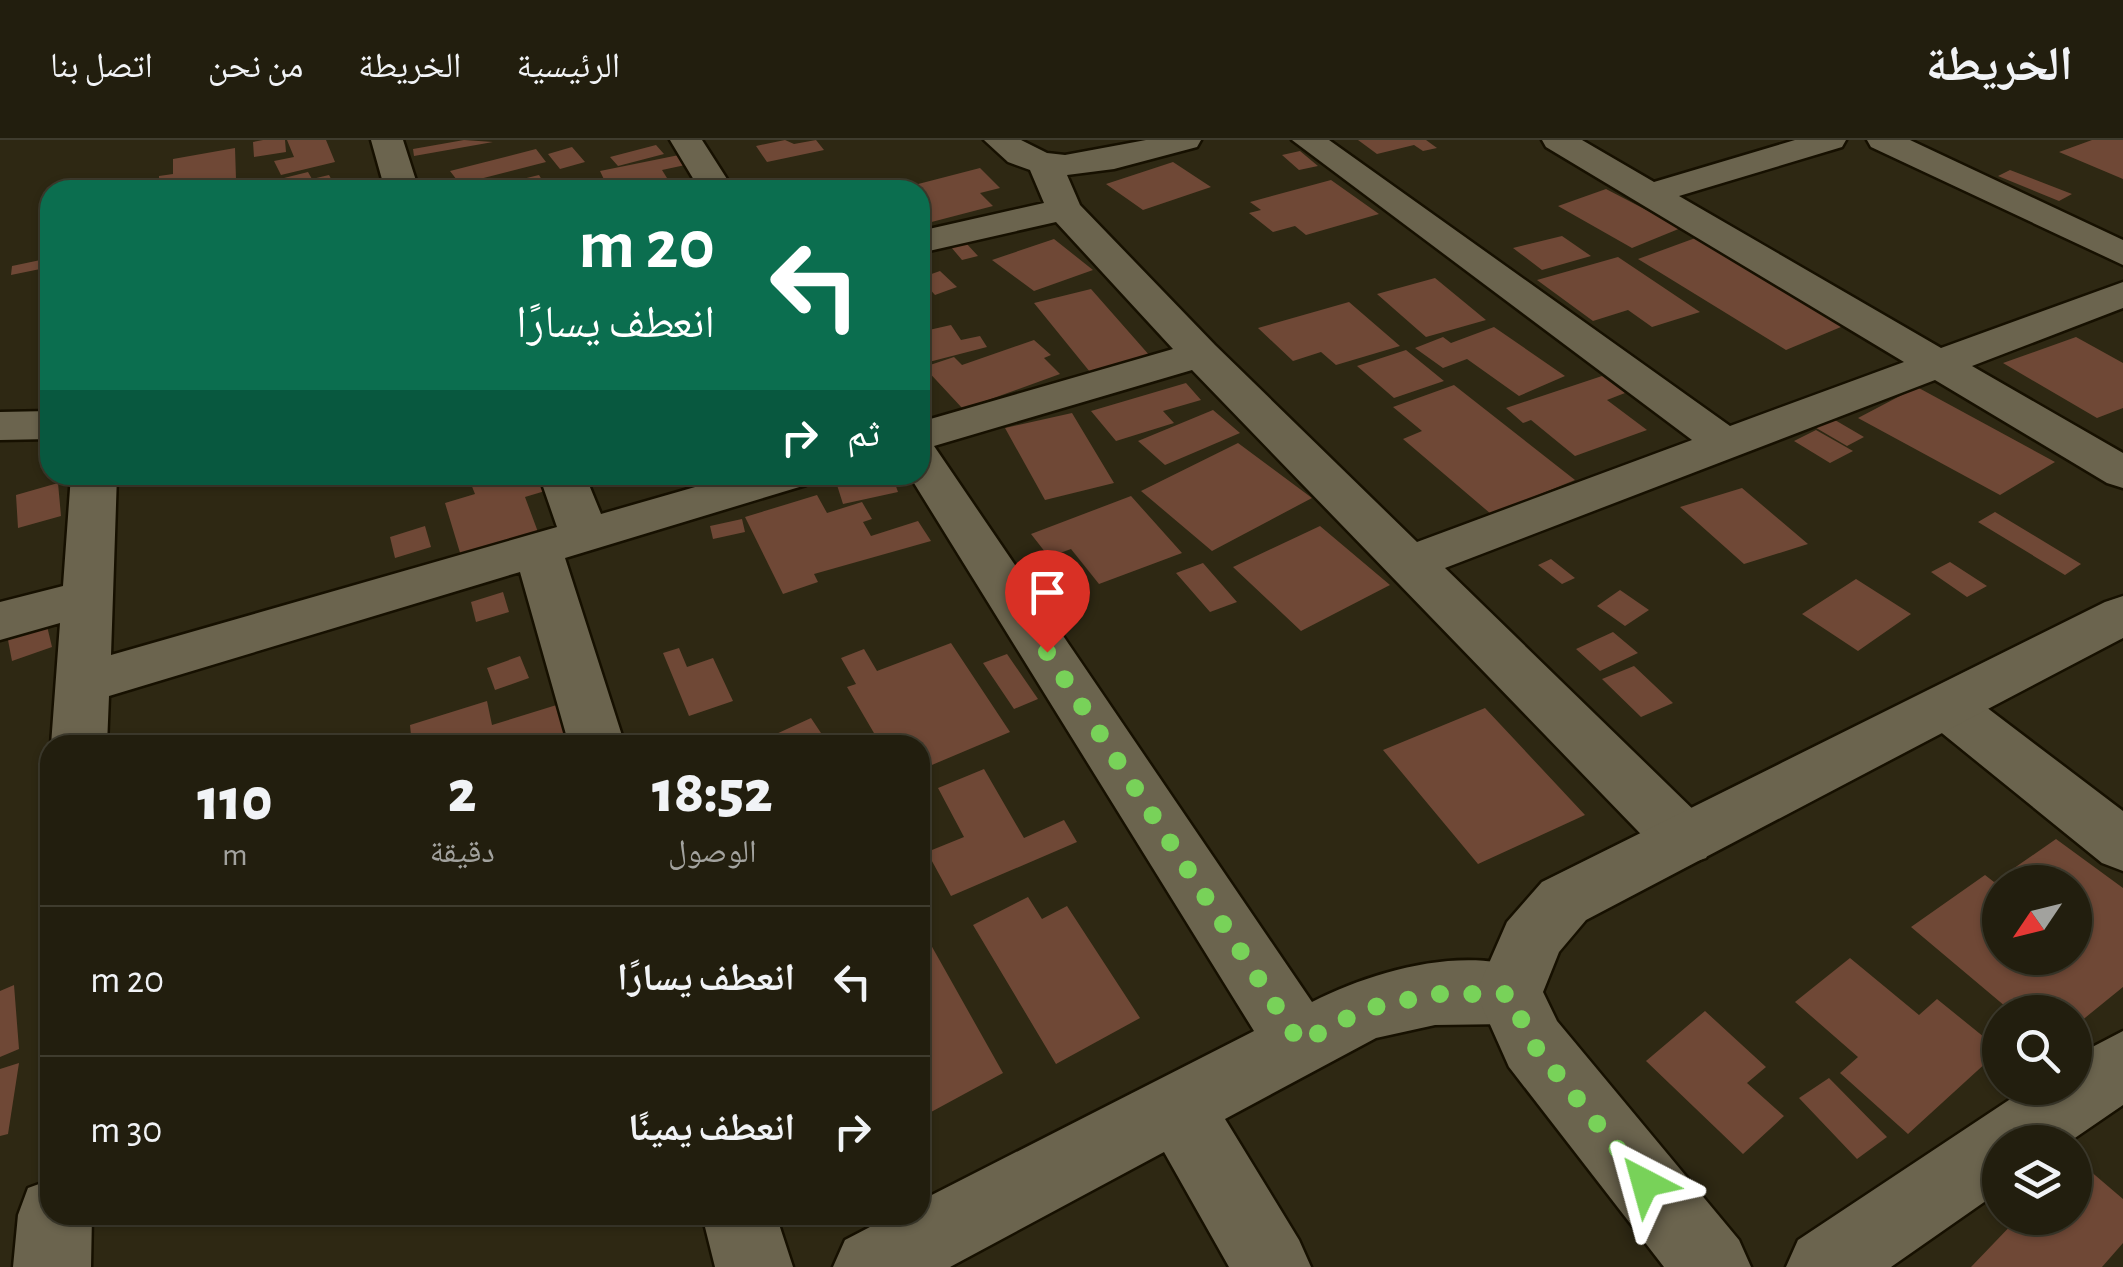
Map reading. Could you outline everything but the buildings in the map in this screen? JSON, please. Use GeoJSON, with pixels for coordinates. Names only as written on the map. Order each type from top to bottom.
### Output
{"type":"FeatureCollection","features":[{"type":"Feature","properties":{"kind":"street"},"geometry":{"type":"LineString","coordinates":[[387,140],[399,180]]}},
{"type":"Feature","properties":{"kind":"street"},"geometry":{"type":"LineString","coordinates":[[686,140],[711,180]]}},
{"type":"Feature","properties":{"kind":"street"},"geometry":{"type":"LineString","coordinates":[[1000,140],[1055,188],[1200,354],[1685,840]]}},
{"type":"Feature","properties":{"kind":"street"},"geometry":{"type":"LineString","coordinates":[[930,238],[1055,188],[1075,165],[1185,140]]}},
{"type":"Feature","properties":{"kind":"street"},"geometry":{"type":"LineString","coordinates":[[1308,140],[1726,444]]}},
{"type":"Feature","properties":{"kind":"street"},"geometry":{"type":"LineString","coordinates":[[1558,140],[2123,472]]}},
{"type":"Feature","properties":{"kind":"street"},"geometry":{"type":"LineString","coordinates":[[1650,194],[1830,140]]}},
{"type":"Feature","properties":{"kind":"street"},"geometry":{"type":"LineString","coordinates":[[1883,140],[2123,254]]}},
{"type":"Feature","properties":{"kind":"street"},"geometry":{"type":"LineString","coordinates":[[1410,564],[2123,294]]}},
{"type":"Feature","properties":{"kind":"street"},"geometry":{"type":"LineString","coordinates":[[930,433],[1200,354]]}},
{"type":"Feature","properties":{"kind":"street"},"geometry":{"type":"LineString","coordinates":[[0,426],[40,425]]}},
{"type":"Feature","properties":{"kind":"street"},"geometry":{"type":"LineString","coordinates":[[930,472],[1300,1043]]}},
{"type":"Feature","properties":{"kind":"street"},"geometry":{"type":"LineString","coordinates":[[79,735],[94,485]]}},
{"type":"Feature","properties":{"kind":"street"},"geometry":{"type":"LineString","coordinates":[[562,485],[562,542],[595,735]]}},
{"type":"Feature","properties":{"kind":"street"},"geometry":{"type":"LineString","coordinates":[[82,684],[756,485]]}},
{"type":"Feature","properties":{"kind":"street"},"geometry":{"type":"LineString","coordinates":[[0,621],[88,596]]}},
{"type":"Feature","properties":{"kind":"street"},"geometry":{"type":"LineString","coordinates":[[1712,1267],[1533,1044],[1509,994],[1523,952],[1554,910],[2123,616]]}},
{"type":"Feature","properties":{"kind":"street"},"geometry":{"type":"LineString","coordinates":[[1946,706],[2123,845]]}},
{"type":"Feature","properties":{"kind":"street"},"geometry":{"type":"LineString","coordinates":[[872,1267],[1365,1009],[1435,994],[1509,994]]}},
{"type":"Feature","properties":{"kind":"street"},"geometry":{"type":"LineString","coordinates":[[2033,1125],[2123,1064]]}},
{"type":"Feature","properties":{"kind":"street"},"geometry":{"type":"LineString","coordinates":[[1178,1107],[1272,1267]]}},
{"type":"Feature","properties":{"kind":"street"},"geometry":{"type":"LineString","coordinates":[[1825,1267],[1982,1160]]}},
{"type":"Feature","properties":{"kind":"street"},"geometry":{"type":"LineString","coordinates":[[52,1267],[54,1225]]}},
{"type":"Feature","properties":{"kind":"street"},"geometry":{"type":"LineString","coordinates":[[741,1225],[754,1267]]}},
{"type":"Feature","properties":{"kind":"route"},"geometry":{"type":"LineString","coordinates":[[1047,652],[1300,1043],[1365,1009],[1435,994],[1509,994],[1533,1044],[1645,1183]]}}]}
